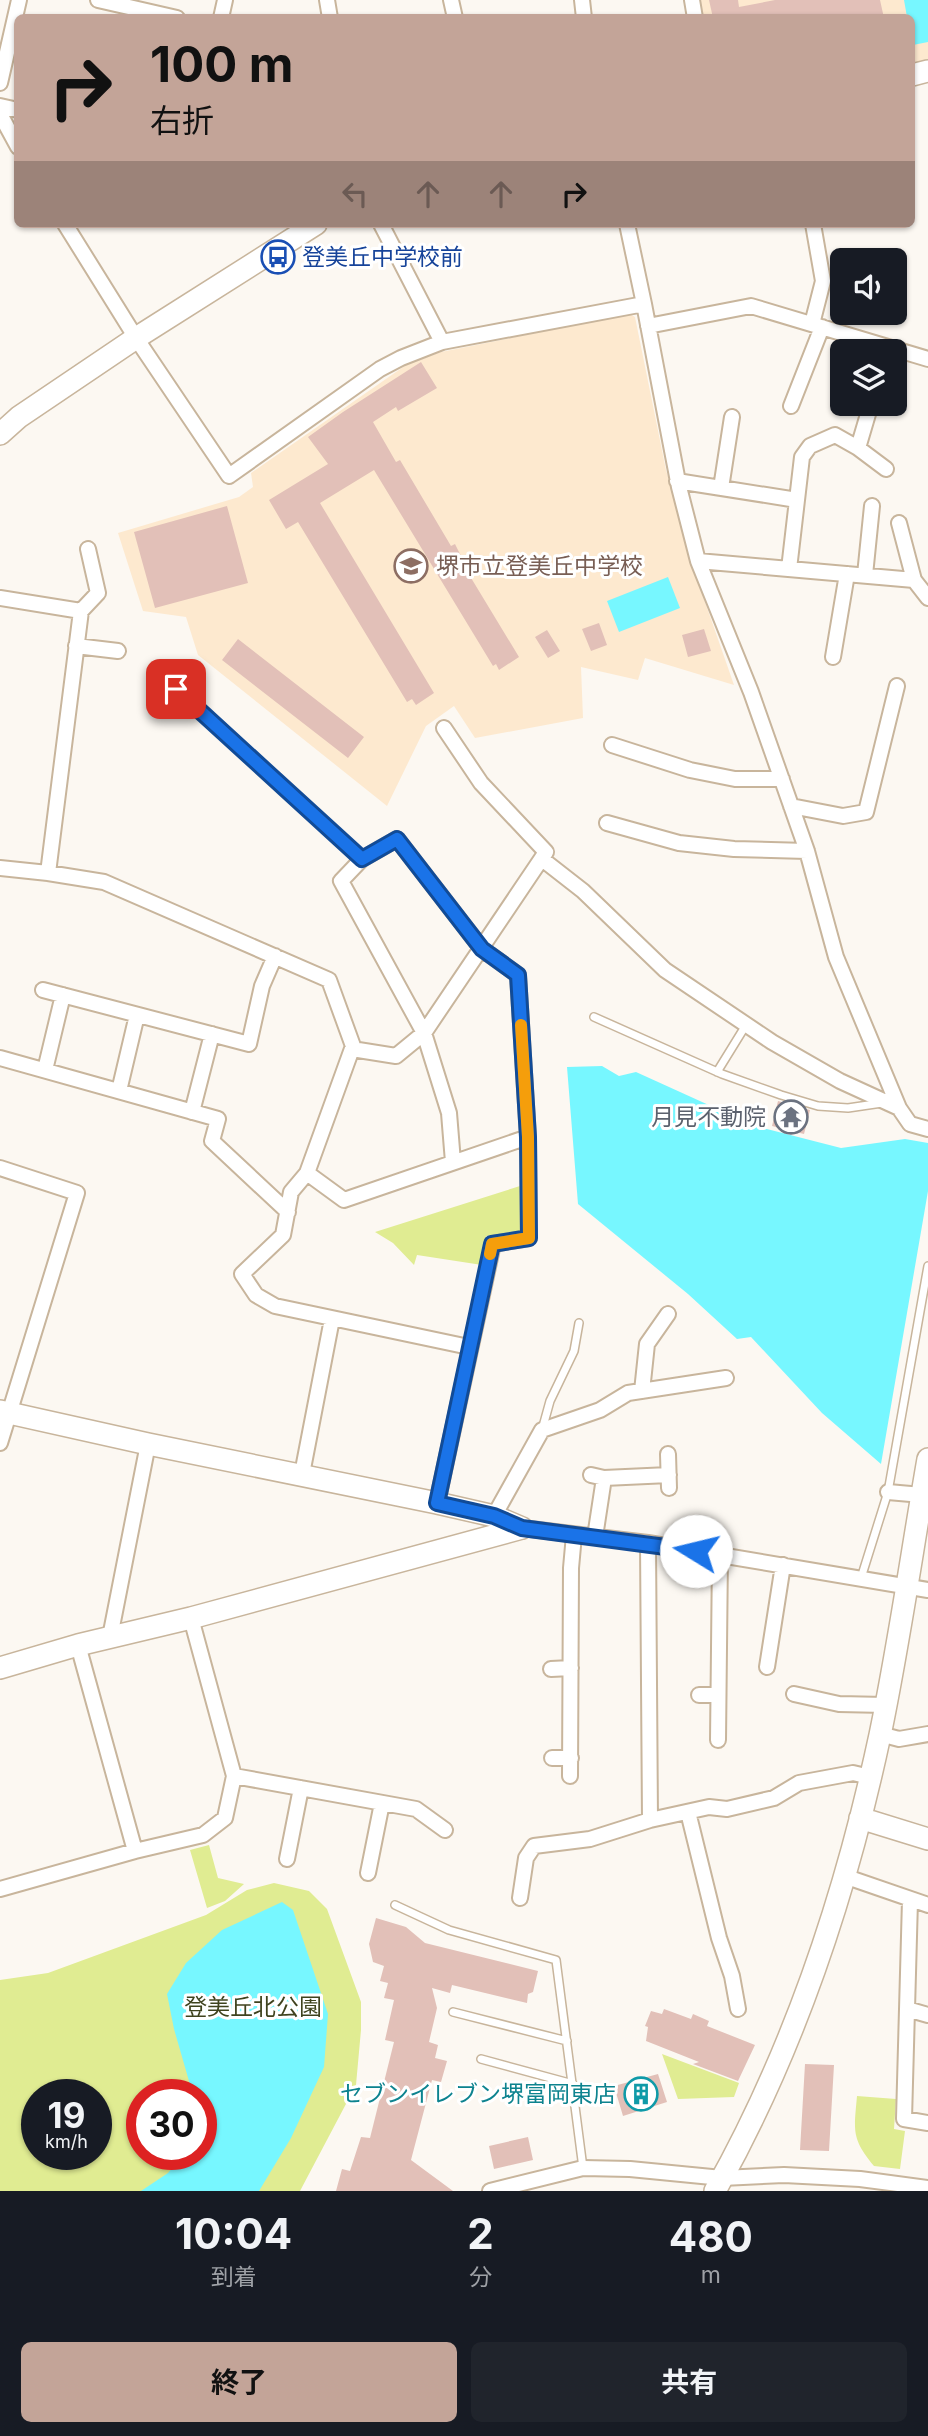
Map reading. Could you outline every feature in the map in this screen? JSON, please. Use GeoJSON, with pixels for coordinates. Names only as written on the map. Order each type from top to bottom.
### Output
{"type":"FeatureCollection","features":[{"type":"Feature","properties":{"kind":"street"},"geometry":{"type":"LineString","coordinates":[[98,0],[159,14]]}},
{"type":"Feature","properties":{"kind":"street"},"geometry":{"type":"LineString","coordinates":[[0,83],[14,22]]}},
{"type":"Feature","properties":{"kind":"street"},"geometry":{"type":"LineString","coordinates":[[0,114],[14,140]]}},
{"type":"Feature","properties":{"kind":"street"},"geometry":{"type":"LineString","coordinates":[[67,228],[136,338],[229,476],[380,369],[401,358],[442,342],[644,304]]}},
{"type":"Feature","properties":{"kind":"street"},"geometry":{"type":"LineString","coordinates":[[0,434],[19,417],[136,338],[310,228]]}},
{"type":"Feature","properties":{"kind":"street"},"geometry":{"type":"LineString","coordinates":[[383,228],[442,342]]}},
{"type":"Feature","properties":{"kind":"street"},"geometry":{"type":"LineString","coordinates":[[627,228],[677,481],[698,561],[751,692],[807,851],[836,957],[893,1106]]}},
{"type":"Feature","properties":{"kind":"street"},"geometry":{"type":"LineString","coordinates":[[791,406],[817,326],[823,281],[814,228]]}},
{"type":"Feature","properties":{"kind":"street"},"geometry":{"type":"LineString","coordinates":[[648,326],[751,306],[855,339]]}},
{"type":"Feature","properties":{"kind":"street"},"geometry":{"type":"LineString","coordinates":[[907,354],[928,359]]}},
{"type":"Feature","properties":{"kind":"street"},"geometry":{"type":"LineString","coordinates":[[858,448],[867,416]]}},
{"type":"Feature","properties":{"kind":"street"},"geometry":{"type":"LineString","coordinates":[[721,488],[732,417]]}},
{"type":"Feature","properties":{"kind":"street"},"geometry":{"type":"LineString","coordinates":[[789,569],[802,457],[810,446],[835,435],[886,468]]}},
{"type":"Feature","properties":{"kind":"street"},"geometry":{"type":"LineString","coordinates":[[677,481],[797,500]]}},
{"type":"Feature","properties":{"kind":"street"},"geometry":{"type":"LineString","coordinates":[[865,575],[872,506]]}},
{"type":"Feature","properties":{"kind":"street"},"geometry":{"type":"LineString","coordinates":[[899,523],[914,580],[928,598]]}},
{"type":"Feature","properties":{"kind":"street"},"geometry":{"type":"LineString","coordinates":[[48,873],[81,611],[98,593],[88,549]]}},
{"type":"Feature","properties":{"kind":"street"},"geometry":{"type":"LineString","coordinates":[[698,561],[914,580]]}},
{"type":"Feature","properties":{"kind":"street"},"geometry":{"type":"LineString","coordinates":[[834,657],[847,574]]}},
{"type":"Feature","properties":{"kind":"street"},"geometry":{"type":"LineString","coordinates":[[0,598],[81,611]]}},
{"type":"Feature","properties":{"kind":"street"},"geometry":{"type":"LineString","coordinates":[[76,646],[118,652]]}},
{"type":"Feature","properties":{"kind":"street"},"geometry":{"type":"LineString","coordinates":[[791,806],[843,816],[866,812],[897,686]]}},
{"type":"Feature","properties":{"kind":"street"},"geometry":{"type":"LineString","coordinates":[[352,1049],[396,1056],[424,1033],[546,852],[481,783],[444,728]]}},
{"type":"Feature","properties":{"kind":"street"},"geometry":{"type":"LineString","coordinates":[[612,745],[690,770],[735,779],[782,779]]}},
{"type":"Feature","properties":{"kind":"street"},"geometry":{"type":"LineString","coordinates":[[607,824],[679,843],[734,849],[807,851]]}},
{"type":"Feature","properties":{"kind":"street"},"geometry":{"type":"LineString","coordinates":[[437,1503],[492,1244],[529,1238],[528,1137],[518,975],[482,949],[397,839],[362,859],[341,881],[424,1033],[449,1113],[453,1161]]}},
{"type":"Feature","properties":{"kind":"street"},"geometry":{"type":"LineString","coordinates":[[542,859],[583,891],[665,970],[746,1024],[840,1081],[893,1106],[910,1124],[928,1129]]}},
{"type":"Feature","properties":{"kind":"street"},"geometry":{"type":"LineString","coordinates":[[0,868],[104,882],[329,980],[353,1046],[307,1172],[291,1192],[283,1235],[242,1274],[256,1295],[275,1306],[469,1347]]}},
{"type":"Feature","properties":{"kind":"street"},"geometry":{"type":"LineString","coordinates":[[43,990],[249,1044],[262,986],[275,956]]}},
{"type":"Feature","properties":{"kind":"street"},"geometry":{"type":"LineString","coordinates":[[45,1070],[63,995]]}},
{"type":"Feature","properties":{"kind":"street"},"geometry":{"type":"LineString","coordinates":[[118,1091],[137,1014]]}},
{"type":"Feature","properties":{"kind":"street"},"geometry":{"type":"LineString","coordinates":[[192,1112],[212,1034]]}},
{"type":"Feature","properties":{"kind":"street"},"geometry":{"type":"LineString","coordinates":[[0,1058],[218,1119],[212,1141],[288,1212]]}},
{"type":"Feature","properties":{"kind":"street"},"geometry":{"type":"LineString","coordinates":[[307,1172],[344,1200],[528,1137]]}},
{"type":"Feature","properties":{"kind":"street"},"geometry":{"type":"LineString","coordinates":[[0,1168],[77,1192],[5,1412],[0,1443]]}},
{"type":"Feature","properties":{"kind":"street"},"geometry":{"type":"LineString","coordinates":[[642,1391],[647,1344],[668,1314]]}},
{"type":"Feature","properties":{"kind":"street"},"geometry":{"type":"LineString","coordinates":[[302,1474],[332,1319]]}},
{"type":"Feature","properties":{"kind":"street"},"geometry":{"type":"LineString","coordinates":[[494,1516],[542,1430],[600,1410],[628,1393],[726,1378]]}},
{"type":"Feature","properties":{"kind":"street"},"geometry":{"type":"LineString","coordinates":[[5,1412],[437,1503],[494,1516],[522,1528],[648,1544],[928,1590]]}},
{"type":"Feature","properties":{"kind":"street"},"geometry":{"type":"LineString","coordinates":[[110,1637],[148,1444]]}},
{"type":"Feature","properties":{"kind":"street"},"geometry":{"type":"LineString","coordinates":[[595,1538],[598,1477],[669,1482],[668,1454]]}},
{"type":"Feature","properties":{"kind":"street"},"geometry":{"type":"LineString","coordinates":[[718,2185],[767,2088],[805,1997],[844,1876],[880,1734],[928,1459]]}},
{"type":"Feature","properties":{"kind":"street"},"geometry":{"type":"LineString","coordinates":[[888,1492],[922,1496]]}},
{"type":"Feature","properties":{"kind":"street"},"geometry":{"type":"LineString","coordinates":[[0,1668],[522,1528]]}},
{"type":"Feature","properties":{"kind":"street"},"geometry":{"type":"LineString","coordinates":[[570,1776],[571,1568],[575,1535]]}},
{"type":"Feature","properties":{"kind":"street"},"geometry":{"type":"LineString","coordinates":[[648,1544],[650,1820]]}},
{"type":"Feature","properties":{"kind":"street"},"geometry":{"type":"LineString","coordinates":[[718,1740],[720,1555]]}},
{"type":"Feature","properties":{"kind":"street"},"geometry":{"type":"LineString","coordinates":[[767,1667],[783,1565]]}},
{"type":"Feature","properties":{"kind":"street"},"geometry":{"type":"LineString","coordinates":[[0,1888],[203,1835],[225,1818],[234,1776],[191,1618]]}},
{"type":"Feature","properties":{"kind":"street"},"geometry":{"type":"LineString","coordinates":[[78,1645],[135,1851]]}},
{"type":"Feature","properties":{"kind":"street"},"geometry":{"type":"LineString","coordinates":[[551,1669],[571,1668]]}},
{"type":"Feature","properties":{"kind":"street"},"geometry":{"type":"LineString","coordinates":[[794,1694],[839,1704],[885,1705]]}},
{"type":"Feature","properties":{"kind":"street"},"geometry":{"type":"LineString","coordinates":[[699,1695],[718,1695]]}},
{"type":"Feature","properties":{"kind":"street"},"geometry":{"type":"LineString","coordinates":[[880,1734],[900,1739],[928,1734]]}},
{"type":"Feature","properties":{"kind":"street"},"geometry":{"type":"LineString","coordinates":[[552,1758],[571,1758]]}},
{"type":"Feature","properties":{"kind":"street"},"geometry":{"type":"LineString","coordinates":[[520,1898],[526,1858],[534,1846],[590,1839],[650,1820],[709,1807],[727,1809],[774,1798],[799,1783],[853,1773],[870,1777]]}},
{"type":"Feature","properties":{"kind":"street"},"geometry":{"type":"LineString","coordinates":[[234,1776],[416,1809],[445,1830]]}},
{"type":"Feature","properties":{"kind":"street"},"geometry":{"type":"LineString","coordinates":[[287,1859],[301,1788]]}},
{"type":"Feature","properties":{"kind":"street"},"geometry":{"type":"LineString","coordinates":[[368,1873],[382,1803]]}},
{"type":"Feature","properties":{"kind":"street"},"geometry":{"type":"LineString","coordinates":[[688,1812],[719,1938],[732,1976],[738,2009]]}},
{"type":"Feature","properties":{"kind":"street"},"geometry":{"type":"LineString","coordinates":[[860,1818],[928,1839]]}},
{"type":"Feature","properties":{"kind":"street"},"geometry":{"type":"LineString","coordinates":[[844,1876],[928,1906]]}},
{"type":"Feature","properties":{"kind":"street"},"geometry":{"type":"LineString","coordinates":[[910,1900],[904,2119],[928,2123]]}},
{"type":"Feature","properties":{"kind":"street"},"geometry":{"type":"LineString","coordinates":[[907,2009],[928,2015]]}},
{"type":"Feature","properties":{"kind":"street"},"geometry":{"type":"LineString","coordinates":[[491,2191],[583,2168],[630,2169],[718,2185],[784,2175],[860,2179],[928,2188]]}},
{"type":"Feature","properties":{"kind":"lane"},"geometry":{"type":"LineString","coordinates":[[154,667],[362,859]]}},
{"type":"Feature","properties":{"kind":"lane"},"geometry":{"type":"LineString","coordinates":[[594,1017],[717,1072],[781,1095],[818,1106],[893,1106]]}},
{"type":"Feature","properties":{"kind":"lane"},"geometry":{"type":"LineString","coordinates":[[717,1072],[746,1024]]}},
{"type":"Feature","properties":{"kind":"lane"},"geometry":{"type":"LineString","coordinates":[[861,1578],[888,1492],[928,1266]]}},
{"type":"Feature","properties":{"kind":"lane"},"geometry":{"type":"LineString","coordinates":[[542,1430],[550,1401],[573,1351],[579,1323]]}},
{"type":"Feature","properties":{"kind":"lane"},"geometry":{"type":"LineString","coordinates":[[395,1905],[449,1930],[556,1960],[583,2168]]}},
{"type":"Feature","properties":{"kind":"lane"},"geometry":{"type":"LineString","coordinates":[[453,2012],[567,2041]]}},
{"type":"Feature","properties":{"kind":"lane"},"geometry":{"type":"LineString","coordinates":[[481,2059],[573,2084]]}},
{"type":"Feature","properties":{"kind":"shaded area"},"geometry":{"type":"Polygon","coordinates":[[[699,0],[928,0],[928,60],[915,62],[915,14],[702,14],[699,0]]]}},
{"type":"Feature","properties":{"kind":"shaded area","name":"堺市立登美丘中学校"},"geometry":{"type":"Polygon","coordinates":[[[630,314],[635,317],[666,470],[704,599],[734,685],[645,658],[638,680],[581,667],[583,718],[475,738],[454,706],[426,726],[387,806],[198,655],[186,617],[143,611],[118,533],[239,497],[253,487],[251,473],[406,365],[441,352],[630,314]]]}},
{"type":"Feature","properties":{"kind":"green space"},"geometry":{"type":"Polygon","coordinates":[[[520,1186],[521,1230],[517,1234],[486,1236],[482,1265],[417,1255],[414,1265],[393,1243],[375,1232],[520,1186]]]}},
{"type":"Feature","properties":{"kind":"green space"},"geometry":{"type":"Polygon","coordinates":[[[209,1845],[218,1878],[244,1884],[225,1901],[207,1908],[190,1850],[209,1845]]]}},
{"type":"Feature","properties":{"kind":"green space","name":"登美丘北公園"},"geometry":{"type":"Polygon","coordinates":[[[274,1883],[309,1891],[327,1909],[361,2002],[356,2085],[300,2191],[0,2191],[0,1980],[48,1973],[206,1915],[247,1890],[274,1883]]]}},
{"type":"Feature","properties":{"kind":"green space"},"geometry":{"type":"Polygon","coordinates":[[[662,2054],[739,2083],[734,2097],[678,2099],[662,2054]]]}},
{"type":"Feature","properties":{"kind":"green space"},"geometry":{"type":"Polygon","coordinates":[[[857,2096],[896,2099],[894,2129],[905,2131],[900,2169],[874,2166],[861,2148],[855,2126],[857,2096]]]}},
{"type":"Feature","properties":{"kind":"water"},"geometry":{"type":"Polygon","coordinates":[[[904,0],[928,0],[928,42],[915,45],[915,14],[906,14],[904,0]]]}},
{"type":"Feature","properties":{"kind":"water"},"geometry":{"type":"Polygon","coordinates":[[[668,577],[680,608],[619,632],[607,601],[668,577]]]}},
{"type":"Feature","properties":{"kind":"water"},"geometry":{"type":"Polygon","coordinates":[[[602,1066],[619,1076],[636,1072],[755,1126],[841,1148],[905,1139],[928,1143],[928,1191],[881,1464],[822,1413],[751,1337],[737,1339],[688,1294],[578,1204],[567,1067],[602,1066]]]}},
{"type":"Feature","properties":{"kind":"water"},"geometry":{"type":"Polygon","coordinates":[[[282,1902],[293,1910],[328,2014],[324,2067],[291,2138],[259,2191],[141,2191],[171,2170],[217,2170],[217,2079],[188,2079],[167,1994],[186,1963],[222,1930],[282,1902]]]}},
{"type":"Feature","properties":{"kind":"building"},"geometry":{"type":"Polygon","coordinates":[[[709,0],[738,0],[739,7],[775,0],[880,0],[883,14],[712,14],[709,0]]]}},
{"type":"Feature","properties":{"kind":"building"},"geometry":{"type":"Polygon","coordinates":[[[421,362],[437,388],[398,411],[396,407],[373,422],[396,462],[400,460],[451,546],[455,544],[461,556],[459,558],[519,657],[499,670],[496,664],[493,666],[374,470],[320,503],[434,693],[416,705],[412,699],[407,702],[298,522],[286,529],[269,500],[328,464],[308,437],[421,362]]]}},
{"type":"Feature","properties":{"kind":"building"},"geometry":{"type":"Polygon","coordinates":[[[227,506],[248,583],[155,608],[134,532],[227,506]]]}},
{"type":"Feature","properties":{"kind":"building"},"geometry":{"type":"Polygon","coordinates":[[[599,623],[607,645],[591,651],[582,629],[599,623]]]}},
{"type":"Feature","properties":{"kind":"building"},"geometry":{"type":"Polygon","coordinates":[[[704,629],[711,651],[688,657],[682,635],[704,629]]]}},
{"type":"Feature","properties":{"kind":"building"},"geometry":{"type":"Polygon","coordinates":[[[547,630],[560,651],[548,658],[535,637],[547,630]]]}},
{"type":"Feature","properties":{"kind":"building"},"geometry":{"type":"Polygon","coordinates":[[[238,639],[364,737],[348,758],[222,660],[238,639]]]}},
{"type":"Feature","properties":{"kind":"building","name":"月見不動院"},"geometry":{"type":"Polygon","coordinates":[[[778,1101],[810,1110],[804,1134],[772,1126],[778,1101]]]}},
{"type":"Feature","properties":{"kind":"building"},"geometry":{"type":"Polygon","coordinates":[[[376,1918],[406,1927],[425,1943],[538,1971],[527,2003],[452,1985],[450,1993],[432,1988],[437,2008],[429,2042],[438,2045],[435,2058],[447,2061],[441,2082],[432,2080],[411,2160],[453,2191],[336,2191],[342,2169],[350,2171],[361,2137],[370,2138],[394,2042],[385,2040],[394,2000],[384,1998],[388,1983],[380,1981],[384,1966],[373,1962],[369,1944],[376,1918]]]}},
{"type":"Feature","properties":{"kind":"building"},"geometry":{"type":"Polygon","coordinates":[[[664,2009],[691,2019],[693,2014],[709,2021],[707,2026],[755,2045],[738,2081],[693,2064],[699,2062],[646,2041],[648,2027],[645,2026],[651,2011],[662,2014],[664,2009]]]}},
{"type":"Feature","properties":{"kind":"building"},"geometry":{"type":"Polygon","coordinates":[[[805,2064],[834,2065],[829,2151],[800,2150],[805,2064]]]}},
{"type":"Feature","properties":{"kind":"building","name":"セブンイレブン堺富岡東店"},"geometry":{"type":"Polygon","coordinates":[[[658,2074],[667,2102],[623,2116],[614,2086],[658,2074]]]}},
{"type":"Feature","properties":{"kind":"building"},"geometry":{"type":"Polygon","coordinates":[[[528,2137],[533,2160],[494,2169],[489,2146],[528,2137]]]}},
{"type":"Feature","properties":{"kind":"slow traffic"},"geometry":{"type":"LineString","coordinates":[[490,1254],[492,1244],[529,1238],[528,1137],[521,1025]]}},
{"type":"Feature","properties":{"kind":"place","name":"登美丘中学校前"},"geometry":{"type":"Point","coordinates":[278,257]}},
{"type":"Feature","properties":{"kind":"place","name":"堺市立登美丘中学校"},"geometry":{"type":"Point","coordinates":[411,566]}},
{"type":"Feature","properties":{"kind":"place","name":"月見不動院"},"geometry":{"type":"Point","coordinates":[791,1117]}},
{"type":"Feature","properties":{"kind":"place","name":"セブンイレブン堺富岡東店"},"geometry":{"type":"Point","coordinates":[641,2094]}},
{"type":"Feature","properties":{"kind":"route"},"geometry":{"type":"LineString","coordinates":[[176,689],[362,859],[397,839],[482,949],[518,975],[528,1137],[529,1238],[492,1244],[437,1503],[494,1516],[522,1528],[696,1551]]}}]}
